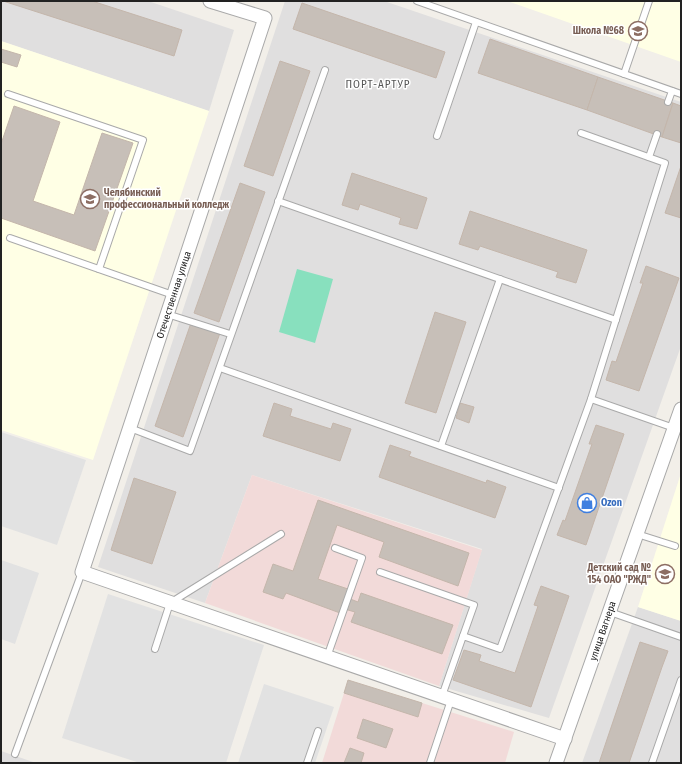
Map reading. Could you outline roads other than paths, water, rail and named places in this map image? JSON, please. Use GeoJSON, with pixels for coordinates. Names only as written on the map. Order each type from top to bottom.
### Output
{"type":"FeatureCollection","features":[{"type":"Feature","properties":{"kind":"street","name":"Отечественная улица"},"geometry":{"type":"LineString","coordinates":[[82,572],[265,18],[210,1]]}},
{"type":"Feature","properties":{"kind":"street","name":"улица Вагнера"},"geometry":{"type":"LineString","coordinates":[[556,763],[681,409]]}},
{"type":"Feature","properties":{"kind":"street"},"geometry":{"type":"LineString","coordinates":[[82,572],[565,739]]}},
{"type":"Feature","properties":{"kind":"lane"},"geometry":{"type":"LineString","coordinates":[[417,1],[681,94]]}},
{"type":"Feature","properties":{"kind":"lane"},"geometry":{"type":"LineString","coordinates":[[624,74],[649,1]]}},
{"type":"Feature","properties":{"kind":"lane"},"geometry":{"type":"LineString","coordinates":[[437,136],[476,22]]}},
{"type":"Feature","properties":{"kind":"lane"},"geometry":{"type":"LineString","coordinates":[[130,428],[190,451],[220,368],[230,334],[325,70]]}},
{"type":"Feature","properties":{"kind":"lane"},"geometry":{"type":"LineString","coordinates":[[668,102],[672,91]]}},
{"type":"Feature","properties":{"kind":"lane"},"geometry":{"type":"LineString","coordinates":[[8,94],[143,140],[99,269]]}},
{"type":"Feature","properties":{"kind":"lane"},"geometry":{"type":"LineString","coordinates":[[462,636],[500,649],[591,399],[665,163],[581,133]]}},
{"type":"Feature","properties":{"kind":"lane"},"geometry":{"type":"LineString","coordinates":[[649,157],[657,134]]}},
{"type":"Feature","properties":{"kind":"lane"},"geometry":{"type":"LineString","coordinates":[[278,201],[616,320]]}},
{"type":"Feature","properties":{"kind":"lane"},"geometry":{"type":"LineString","coordinates":[[10,238],[174,295]]}},
{"type":"Feature","properties":{"kind":"lane"},"geometry":{"type":"LineString","coordinates":[[441,446],[500,279]]}},
{"type":"Feature","properties":{"kind":"lane"},"geometry":{"type":"LineString","coordinates":[[167,314],[230,334]]}},
{"type":"Feature","properties":{"kind":"lane"},"geometry":{"type":"LineString","coordinates":[[220,368],[559,488]]}},
{"type":"Feature","properties":{"kind":"lane"},"geometry":{"type":"LineString","coordinates":[[591,399],[674,428]]}},
{"type":"Feature","properties":{"kind":"lane"},"geometry":{"type":"LineString","coordinates":[[155,649],[170,602],[281,534]]}},
{"type":"Feature","properties":{"kind":"lane"},"geometry":{"type":"LineString","coordinates":[[637,534],[675,546]]}},
{"type":"Feature","properties":{"kind":"lane"},"geometry":{"type":"LineString","coordinates":[[327,657],[362,558],[335,548]]}},
{"type":"Feature","properties":{"kind":"lane"},"geometry":{"type":"LineString","coordinates":[[15,754],[82,572]]}},
{"type":"Feature","properties":{"kind":"lane"},"geometry":{"type":"LineString","coordinates":[[380,572],[474,605],[462,636],[430,763]]}},
{"type":"Feature","properties":{"kind":"lane"},"geometry":{"type":"LineString","coordinates":[[610,612],[681,637]]}},
{"type":"Feature","properties":{"kind":"lane"},"geometry":{"type":"LineString","coordinates":[[652,763],[681,680]]}},
{"type":"Feature","properties":{"kind":"lane"},"geometry":{"type":"LineString","coordinates":[[307,763],[318,731]]}},
{"type":"Feature","properties":{"kind":"place","name":"Школа №68"},"geometry":{"type":"Point","coordinates":[638,31]}},
{"type":"Feature","properties":{"kind":"place","name":"Челябинский профессиональный колледж"},"geometry":{"type":"Point","coordinates":[90,199]}},
{"type":"Feature","properties":{"kind":"place","name":"Ozon"},"geometry":{"type":"Point","coordinates":[587,503]}},
{"type":"Feature","properties":{"kind":"place","name":"Детский сад № 154 ОАО \"РЖД\""},"geometry":{"type":"Point","coordinates":[665,574]}},
{"type":"Feature","properties":{"kind":"district","name":"ПОРТ-АРТУР"},"geometry":{"type":"Point","coordinates":[378,84]}}]}
